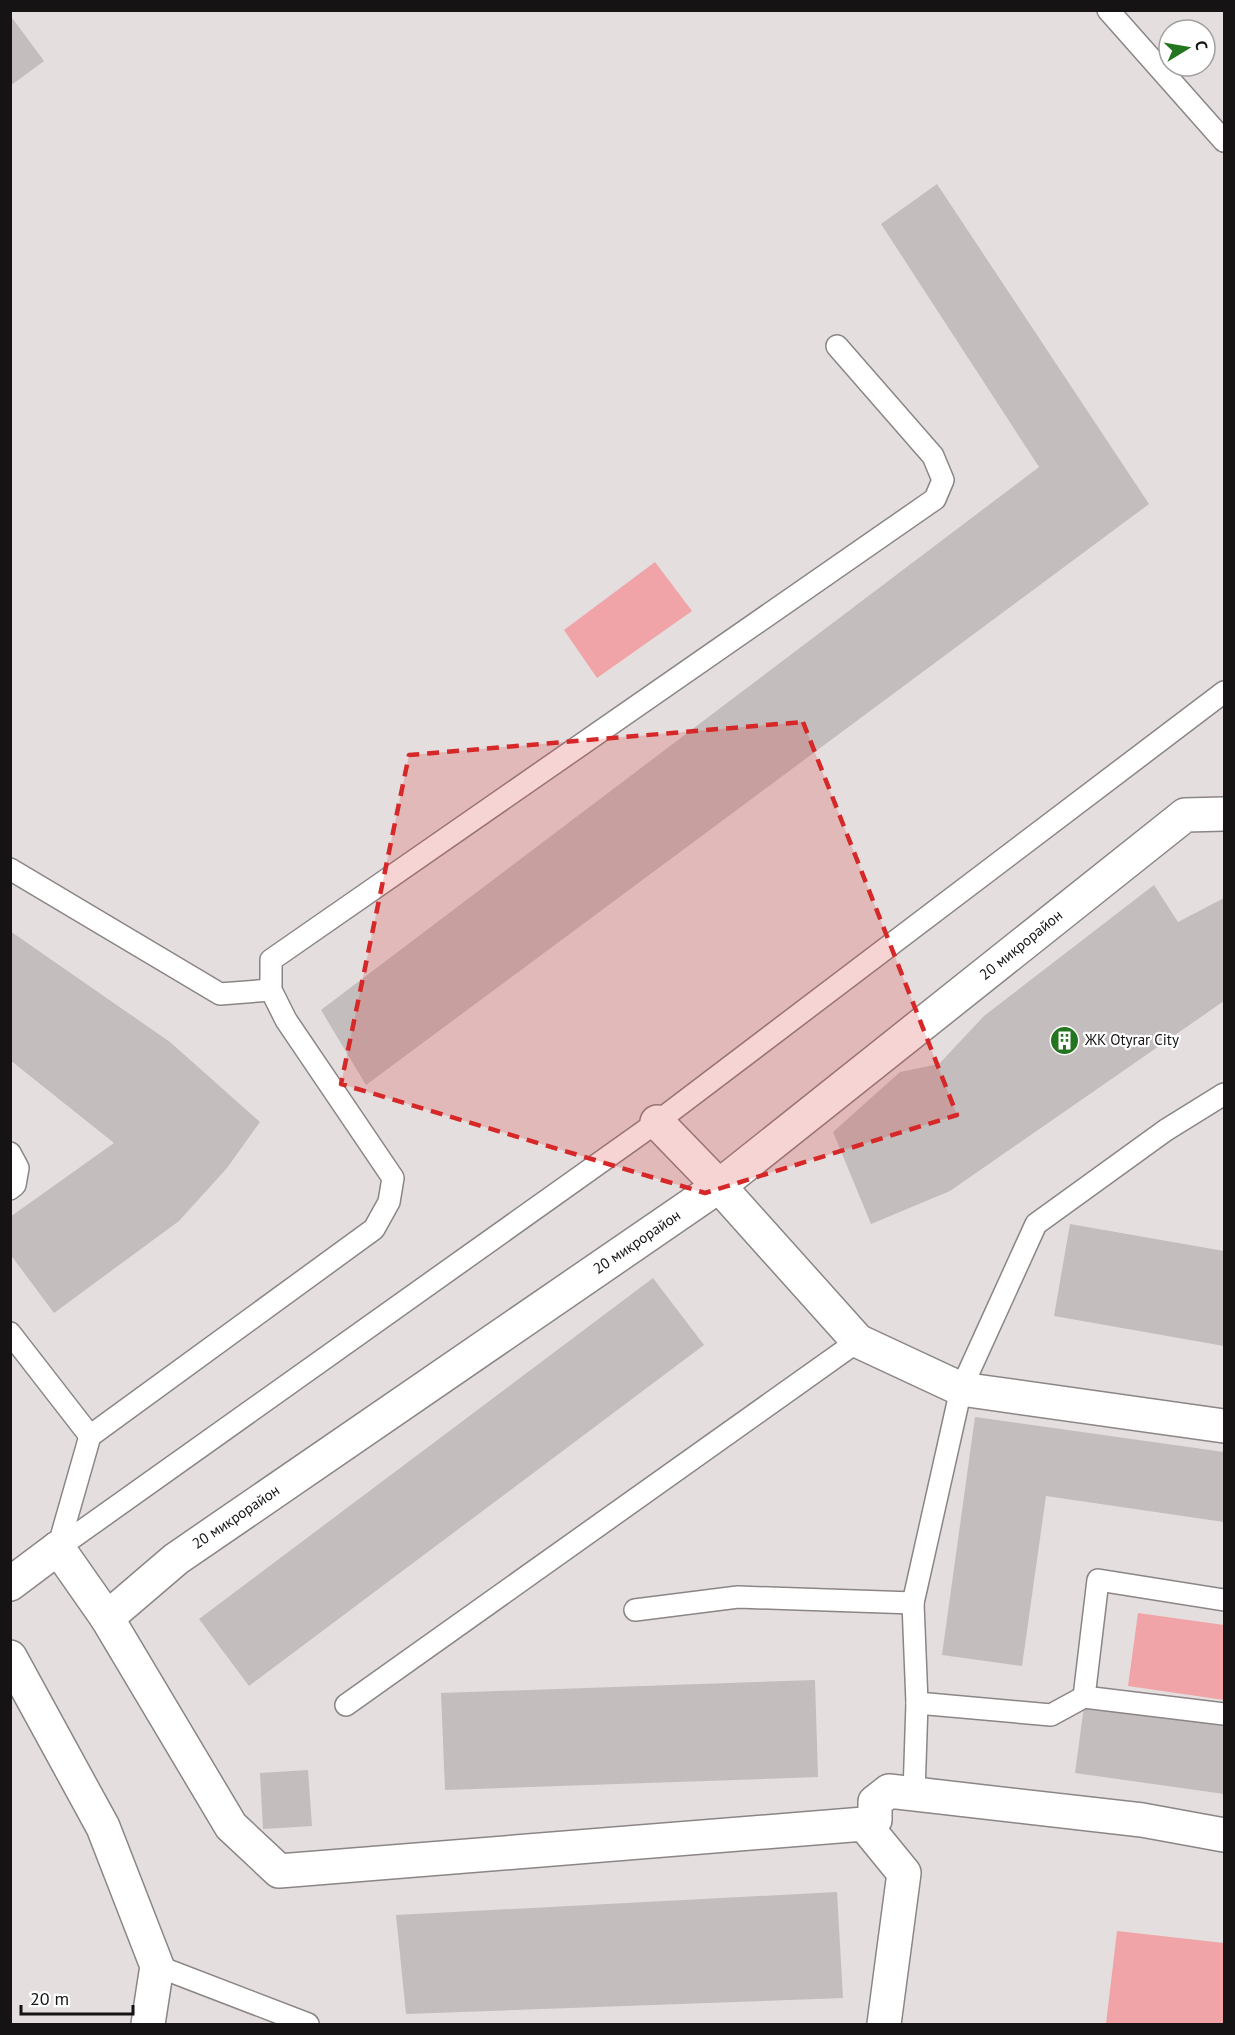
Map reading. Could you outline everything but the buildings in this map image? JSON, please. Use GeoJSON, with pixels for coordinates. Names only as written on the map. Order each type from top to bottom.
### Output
{"type":"FeatureCollection","features":[{"type":"Feature","properties":{"kind":"street","name":"20 микрорайон"},"geometry":{"type":"LineString","coordinates":[[106,1618],[176,1558],[719,1186],[1185,815],[1224,814]]}},
{"type":"Feature","properties":{"kind":"street"},"geometry":{"type":"LineString","coordinates":[[657,1122],[719,1186],[858,1341],[961,1389],[1224,1426]]}},
{"type":"Feature","properties":{"kind":"street"},"geometry":{"type":"LineString","coordinates":[[10,1559],[58,1548]]}},
{"type":"Feature","properties":{"kind":"street"},"geometry":{"type":"LineString","coordinates":[[10,1584],[58,1548]]}},
{"type":"Feature","properties":{"kind":"street"},"geometry":{"type":"LineString","coordinates":[[58,1548],[106,1618],[231,1826],[279,1871],[864,1824],[875,1820],[875,1802],[889,1791],[1142,1820],[1224,1835]]}},
{"type":"Feature","properties":{"kind":"street"},"geometry":{"type":"LineString","coordinates":[[10,1657],[103,1827],[157,1966],[148,2025]]}},
{"type":"Feature","properties":{"kind":"street"},"geometry":{"type":"LineString","coordinates":[[864,1824],[904,1873],[884,2025]]}},
{"type":"Feature","properties":{"kind":"lane"},"geometry":{"type":"LineString","coordinates":[[1108,10],[1224,141]]}},
{"type":"Feature","properties":{"kind":"lane"},"geometry":{"type":"LineString","coordinates":[[58,1548],[90,1436],[374,1229],[389,1202],[393,1178],[286,1020],[271,990],[271,960],[935,499],[943,480],[933,456],[837,346]]}},
{"type":"Feature","properties":{"kind":"lane"},"geometry":{"type":"LineString","coordinates":[[58,1548],[657,1122],[1184,725],[1224,692]]}},
{"type":"Feature","properties":{"kind":"lane"},"geometry":{"type":"LineString","coordinates":[[10,869],[220,994],[271,990]]}},
{"type":"Feature","properties":{"kind":"lane"},"geometry":{"type":"LineString","coordinates":[[914,1794],[917,1703],[913,1603],[961,1389],[1036,1224],[1166,1130],[1224,1094]]}},
{"type":"Feature","properties":{"kind":"lane"},"geometry":{"type":"LineString","coordinates":[[10,1153],[18,1168],[15,1185],[10,1189]]}},
{"type":"Feature","properties":{"kind":"lane"},"geometry":{"type":"LineString","coordinates":[[10,1333],[90,1436]]}},
{"type":"Feature","properties":{"kind":"lane"},"geometry":{"type":"LineString","coordinates":[[346,1705],[858,1341]]}},
{"type":"Feature","properties":{"kind":"lane"},"geometry":{"type":"LineString","coordinates":[[1084,1697],[1098,1580],[1224,1600]]}},
{"type":"Feature","properties":{"kind":"lane"},"geometry":{"type":"LineString","coordinates":[[635,1610],[738,1597],[913,1603]]}},
{"type":"Feature","properties":{"kind":"lane"},"geometry":{"type":"LineString","coordinates":[[917,1703],[1052,1715],[1084,1697],[1224,1714]]}},
{"type":"Feature","properties":{"kind":"lane"},"geometry":{"type":"LineString","coordinates":[[157,1966],[308,2025]]}},
{"type":"Feature","properties":{"kind":"highlighted area"},"geometry":{"type":"Polygon","coordinates":[[[803,722],[957,1115],[705,1193],[341,1084],[409,755],[803,722]]]}},
{"type":"Feature","properties":{"kind":"shaded area"},"geometry":{"type":"Polygon","coordinates":[[[655,562],[692,611],[597,678],[564,630],[655,562]]]}},
{"type":"Feature","properties":{"kind":"shaded area"},"geometry":{"type":"Polygon","coordinates":[[[1138,1613],[1224,1625],[1224,1700],[1128,1686],[1138,1613]]]}},
{"type":"Feature","properties":{"kind":"shaded area"},"geometry":{"type":"Polygon","coordinates":[[[1117,1931],[1224,1943],[1224,2024],[1106,2024],[1117,1931]]]}},
{"type":"Feature","properties":{"kind":"place","name":"ЖК Otyrar City"},"geometry":{"type":"Point","coordinates":[1064,1040]}}]}
